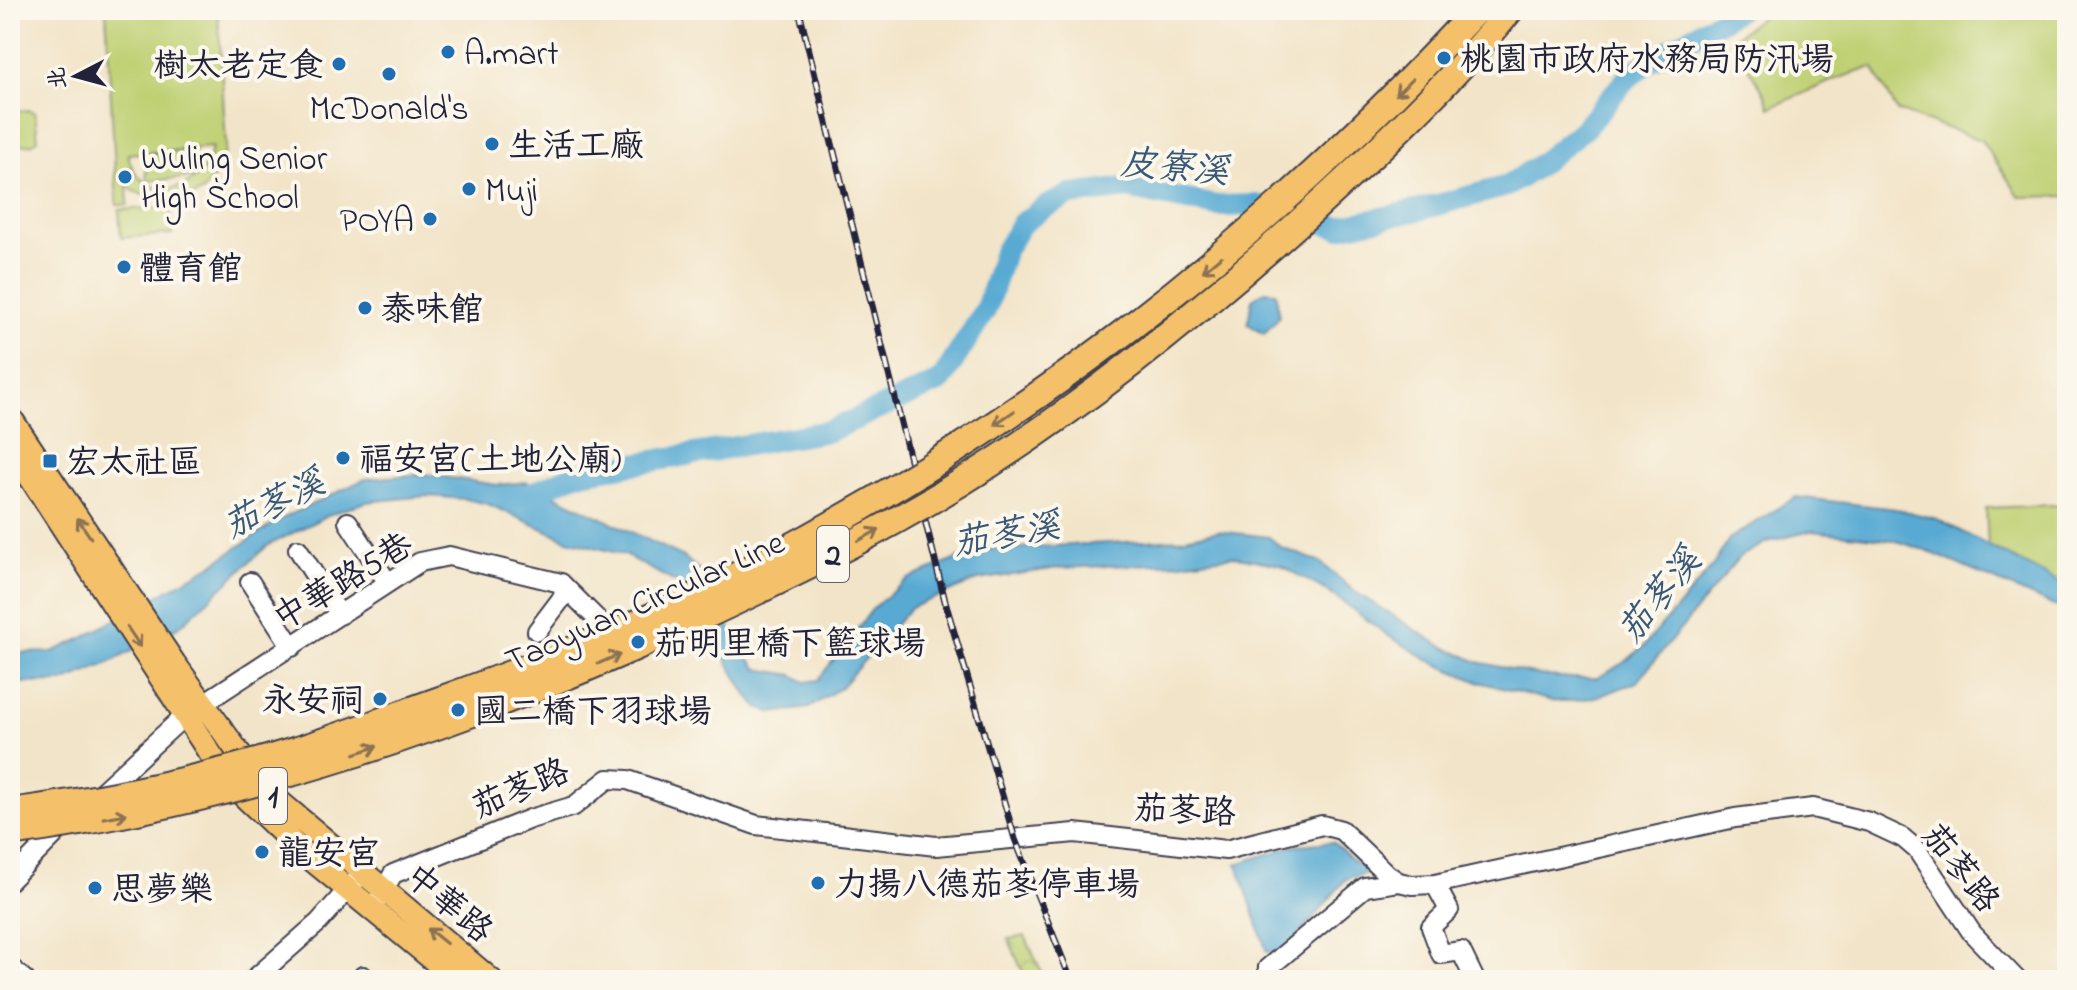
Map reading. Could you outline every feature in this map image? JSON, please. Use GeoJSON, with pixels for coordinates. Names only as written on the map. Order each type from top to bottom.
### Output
{"type":"FeatureCollection","features":[{"type":"Feature","properties":{"kind":"highway","name":"Taoyuan Circular Line"},"geometry":{"type":"LineString","coordinates":[[10,812],[124,792],[283,754],[534,666],[614,634],[732,579],[947,457],[1064,378],[1169,300],[1245,237],[1333,155],[1412,79],[1476,10]]}},
{"type":"Feature","properties":{"kind":"highway","name":"Taoyuan Circular Line"},"geometry":{"type":"LineString","coordinates":[[10,833],[128,813],[266,782],[380,746],[541,688],[625,652],[865,538],[962,482],[1084,399],[1263,256],[1428,100],[1510,10]]}},
{"type":"Feature","properties":{"kind":"main road","name":"1"},"geometry":{"type":"LineString","coordinates":[[10,417],[118,597]]}},
{"type":"Feature","properties":{"kind":"main road","name":"1"},"geometry":{"type":"LineString","coordinates":[[10,446],[166,667]]}},
{"type":"Feature","properties":{"kind":"main road","name":"中華路"},"geometry":{"type":"LineString","coordinates":[[166,667],[204,702],[276,799],[355,881]]}},
{"type":"Feature","properties":{"kind":"main road","name":"中華路"},"geometry":{"type":"LineString","coordinates":[[166,667],[183,715],[228,781],[257,811],[491,980]]}},
{"type":"Feature","properties":{"kind":"main road","name":"1"},"geometry":{"type":"LineString","coordinates":[[378,900],[458,980]]}},
{"type":"Feature","properties":{"kind":"street"},"geometry":{"type":"LineString","coordinates":[[348,522],[388,583]]}},
{"type":"Feature","properties":{"kind":"street"},"geometry":{"type":"LineString","coordinates":[[298,549],[340,615]]}},
{"type":"Feature","properties":{"kind":"street","name":"中華路5巷"},"geometry":{"type":"LineString","coordinates":[[10,880],[49,837],[116,780],[183,715],[420,562],[449,556],[561,583]]}},
{"type":"Feature","properties":{"kind":"street"},"geometry":{"type":"LineString","coordinates":[[250,582],[292,647]]}},
{"type":"Feature","properties":{"kind":"street"},"geometry":{"type":"LineString","coordinates":[[561,583],[599,621]]}},
{"type":"Feature","properties":{"kind":"street"},"geometry":{"type":"LineString","coordinates":[[537,631],[565,594],[561,583]]}},
{"type":"Feature","properties":{"kind":"street","name":"茄苳路"},"geometry":{"type":"LineString","coordinates":[[378,900],[393,874],[530,819],[574,806],[608,779],[628,780],[756,825],[936,846],[1075,833],[1226,850],[1322,825],[1341,830],[1388,875],[1412,885],[1435,884],[1735,818],[1813,808],[1869,822],[1903,838],[1917,850],[1972,933],[2017,980]]}},
{"type":"Feature","properties":{"kind":"street"},"geometry":{"type":"LineString","coordinates":[[253,980],[319,922],[355,881]]}},
{"type":"Feature","properties":{"kind":"street"},"geometry":{"type":"LineString","coordinates":[[1272,980],[1268,968],[1349,898],[1365,887],[1399,882]]}},
{"type":"Feature","properties":{"kind":"street"},"geometry":{"type":"LineString","coordinates":[[1435,884],[1449,910],[1431,927],[1435,942],[1441,954],[1461,951],[1475,980]]}},
{"type":"Feature","properties":{"kind":"street"},"geometry":{"type":"LineString","coordinates":[[10,967],[25,980]]}},
{"type":"Feature","properties":{"kind":"green space"},"geometry":{"type":"Polygon","coordinates":[[[106,10],[218,10],[226,146],[221,169],[203,191],[192,197],[179,201],[156,200],[133,191],[127,184],[128,205],[117,205],[106,10]],[[212,147],[128,154],[134,170],[143,181],[156,187],[184,185],[197,177],[212,147]]]}},
{"type":"Feature","properties":{"kind":"green space"},"geometry":{"type":"Polygon","coordinates":[[[1770,10],[2067,10],[2067,196],[2020,197],[1981,140],[1897,111],[1873,67],[1836,79],[1770,108],[1731,40],[1770,10]]]}},
{"type":"Feature","properties":{"kind":"green space"},"geometry":{"type":"Polygon","coordinates":[[[29,110],[35,113],[38,140],[31,144],[10,146],[10,112],[29,110]]]}},
{"type":"Feature","properties":{"kind":"green space"},"geometry":{"type":"Polygon","coordinates":[[[194,150],[196,177],[147,181],[145,154],[194,150]]]}},
{"type":"Feature","properties":{"kind":"green space"},"geometry":{"type":"Polygon","coordinates":[[[170,207],[172,234],[121,238],[119,210],[170,207]]]}},
{"type":"Feature","properties":{"kind":"green space"},"geometry":{"type":"Polygon","coordinates":[[[2067,507],[2067,586],[1988,546],[1986,508],[2067,507]]]}},
{"type":"Feature","properties":{"kind":"green space"},"geometry":{"type":"Polygon","coordinates":[[[1025,936],[1045,980],[1022,980],[1023,972],[1008,939],[1025,936]]]}},
{"type":"Feature","properties":{"kind":"water"},"geometry":{"type":"Polygon","coordinates":[[[1265,291],[1276,292],[1279,317],[1264,334],[1248,324],[1252,299],[1265,291]]]}},
{"type":"Feature","properties":{"kind":"water"},"geometry":{"type":"Polygon","coordinates":[[[425,474],[497,485],[527,482],[684,557],[711,581],[737,644],[758,669],[793,675],[805,682],[818,680],[874,607],[908,579],[979,550],[1180,539],[1218,531],[1269,537],[1282,548],[1320,562],[1354,591],[1438,644],[1478,662],[1568,678],[1597,678],[1642,648],[1712,567],[1729,539],[1796,497],[1896,509],[1937,519],[2067,586],[2067,607],[2054,606],[1925,550],[1893,540],[1811,531],[1767,542],[1740,557],[1637,682],[1600,696],[1552,701],[1479,682],[1436,664],[1390,637],[1327,591],[1280,565],[1232,556],[1181,563],[1059,568],[978,580],[910,608],[841,687],[809,708],[773,713],[758,708],[747,695],[679,584],[625,555],[568,540],[488,504],[427,496],[366,502],[328,515],[267,546],[180,626],[109,663],[63,682],[10,683],[10,653],[52,652],[81,639],[210,566],[279,520],[365,479],[425,474]]]}},
{"type":"Feature","properties":{"kind":"water"},"geometry":{"type":"Polygon","coordinates":[[[1333,842],[1353,861],[1371,872],[1346,879],[1284,953],[1267,952],[1237,864],[1296,845],[1333,842]]]}},
{"type":"Feature","properties":{"kind":"waterway","name":"皮寮溪"},"geometry":{"type":"LineString","coordinates":[[517,500],[576,474],[829,431],[941,381],[986,309],[1004,252],[1022,223],[1070,195],[1127,188],[1217,206],[1256,205],[1339,227],[1419,210],[1507,186],[1585,128],[1625,80],[1647,63],[1738,10]]}},
{"type":"Feature","properties":{"kind":"railway"},"geometry":{"type":"LineString","coordinates":[[799,10],[946,605],[1015,839],[1071,980]]}},
{"type":"Feature","properties":{"kind":"place","name":"A.mart"},"geometry":{"type":"Point","coordinates":[448,52]}},
{"type":"Feature","properties":{"kind":"place","name":"桃園市政府水務局防汛場"},"geometry":{"type":"Point","coordinates":[1444,58]}},
{"type":"Feature","properties":{"kind":"place","name":"樹太老定食"},"geometry":{"type":"Point","coordinates":[339,64]}},
{"type":"Feature","properties":{"kind":"place","name":"McDonald's"},"geometry":{"type":"Point","coordinates":[389,74]}},
{"type":"Feature","properties":{"kind":"place","name":"生活工廠"},"geometry":{"type":"Point","coordinates":[492,144]}},
{"type":"Feature","properties":{"kind":"place","name":"Wuling Senior High School"},"geometry":{"type":"Point","coordinates":[125,177]}},
{"type":"Feature","properties":{"kind":"place","name":"Muji"},"geometry":{"type":"Point","coordinates":[469,189]}},
{"type":"Feature","properties":{"kind":"place","name":"POYA"},"geometry":{"type":"Point","coordinates":[430,219]}},
{"type":"Feature","properties":{"kind":"place","name":"體育館"},"geometry":{"type":"Point","coordinates":[124,267]}},
{"type":"Feature","properties":{"kind":"place","name":"泰味館"},"geometry":{"type":"Point","coordinates":[365,308]}},
{"type":"Feature","properties":{"kind":"place","name":"福安宮(土地公廟)"},"geometry":{"type":"Point","coordinates":[343,458]}},
{"type":"Feature","properties":{"kind":"place","name":"宏太社區"},"geometry":{"type":"Point","coordinates":[50,461]}},
{"type":"Feature","properties":{"kind":"place","name":"茄明里橋下籃球場"},"geometry":{"type":"Point","coordinates":[638,642]}},
{"type":"Feature","properties":{"kind":"place","name":"永安祠"},"geometry":{"type":"Point","coordinates":[380,699]}},
{"type":"Feature","properties":{"kind":"place","name":"國二橋下羽球場"},"geometry":{"type":"Point","coordinates":[458,710]}},
{"type":"Feature","properties":{"kind":"place","name":"龍安宮"},"geometry":{"type":"Point","coordinates":[262,852]}},
{"type":"Feature","properties":{"kind":"place","name":"力揚八德茄苳停車場"},"geometry":{"type":"Point","coordinates":[818,883]}},
{"type":"Feature","properties":{"kind":"place","name":"思夢樂"},"geometry":{"type":"Point","coordinates":[95,888]}},
{"type":"Feature","properties":{"kind":"water label","name":"茄苳溪"},"geometry":{"type":"Point","coordinates":[273,502]}},
{"type":"Feature","properties":{"kind":"water label","name":"茄苳溪"},"geometry":{"type":"Point","coordinates":[1006,532]}},
{"type":"Feature","properties":{"kind":"water label","name":"茄苳溪"},"geometry":{"type":"Point","coordinates":[1658,594]}}]}
